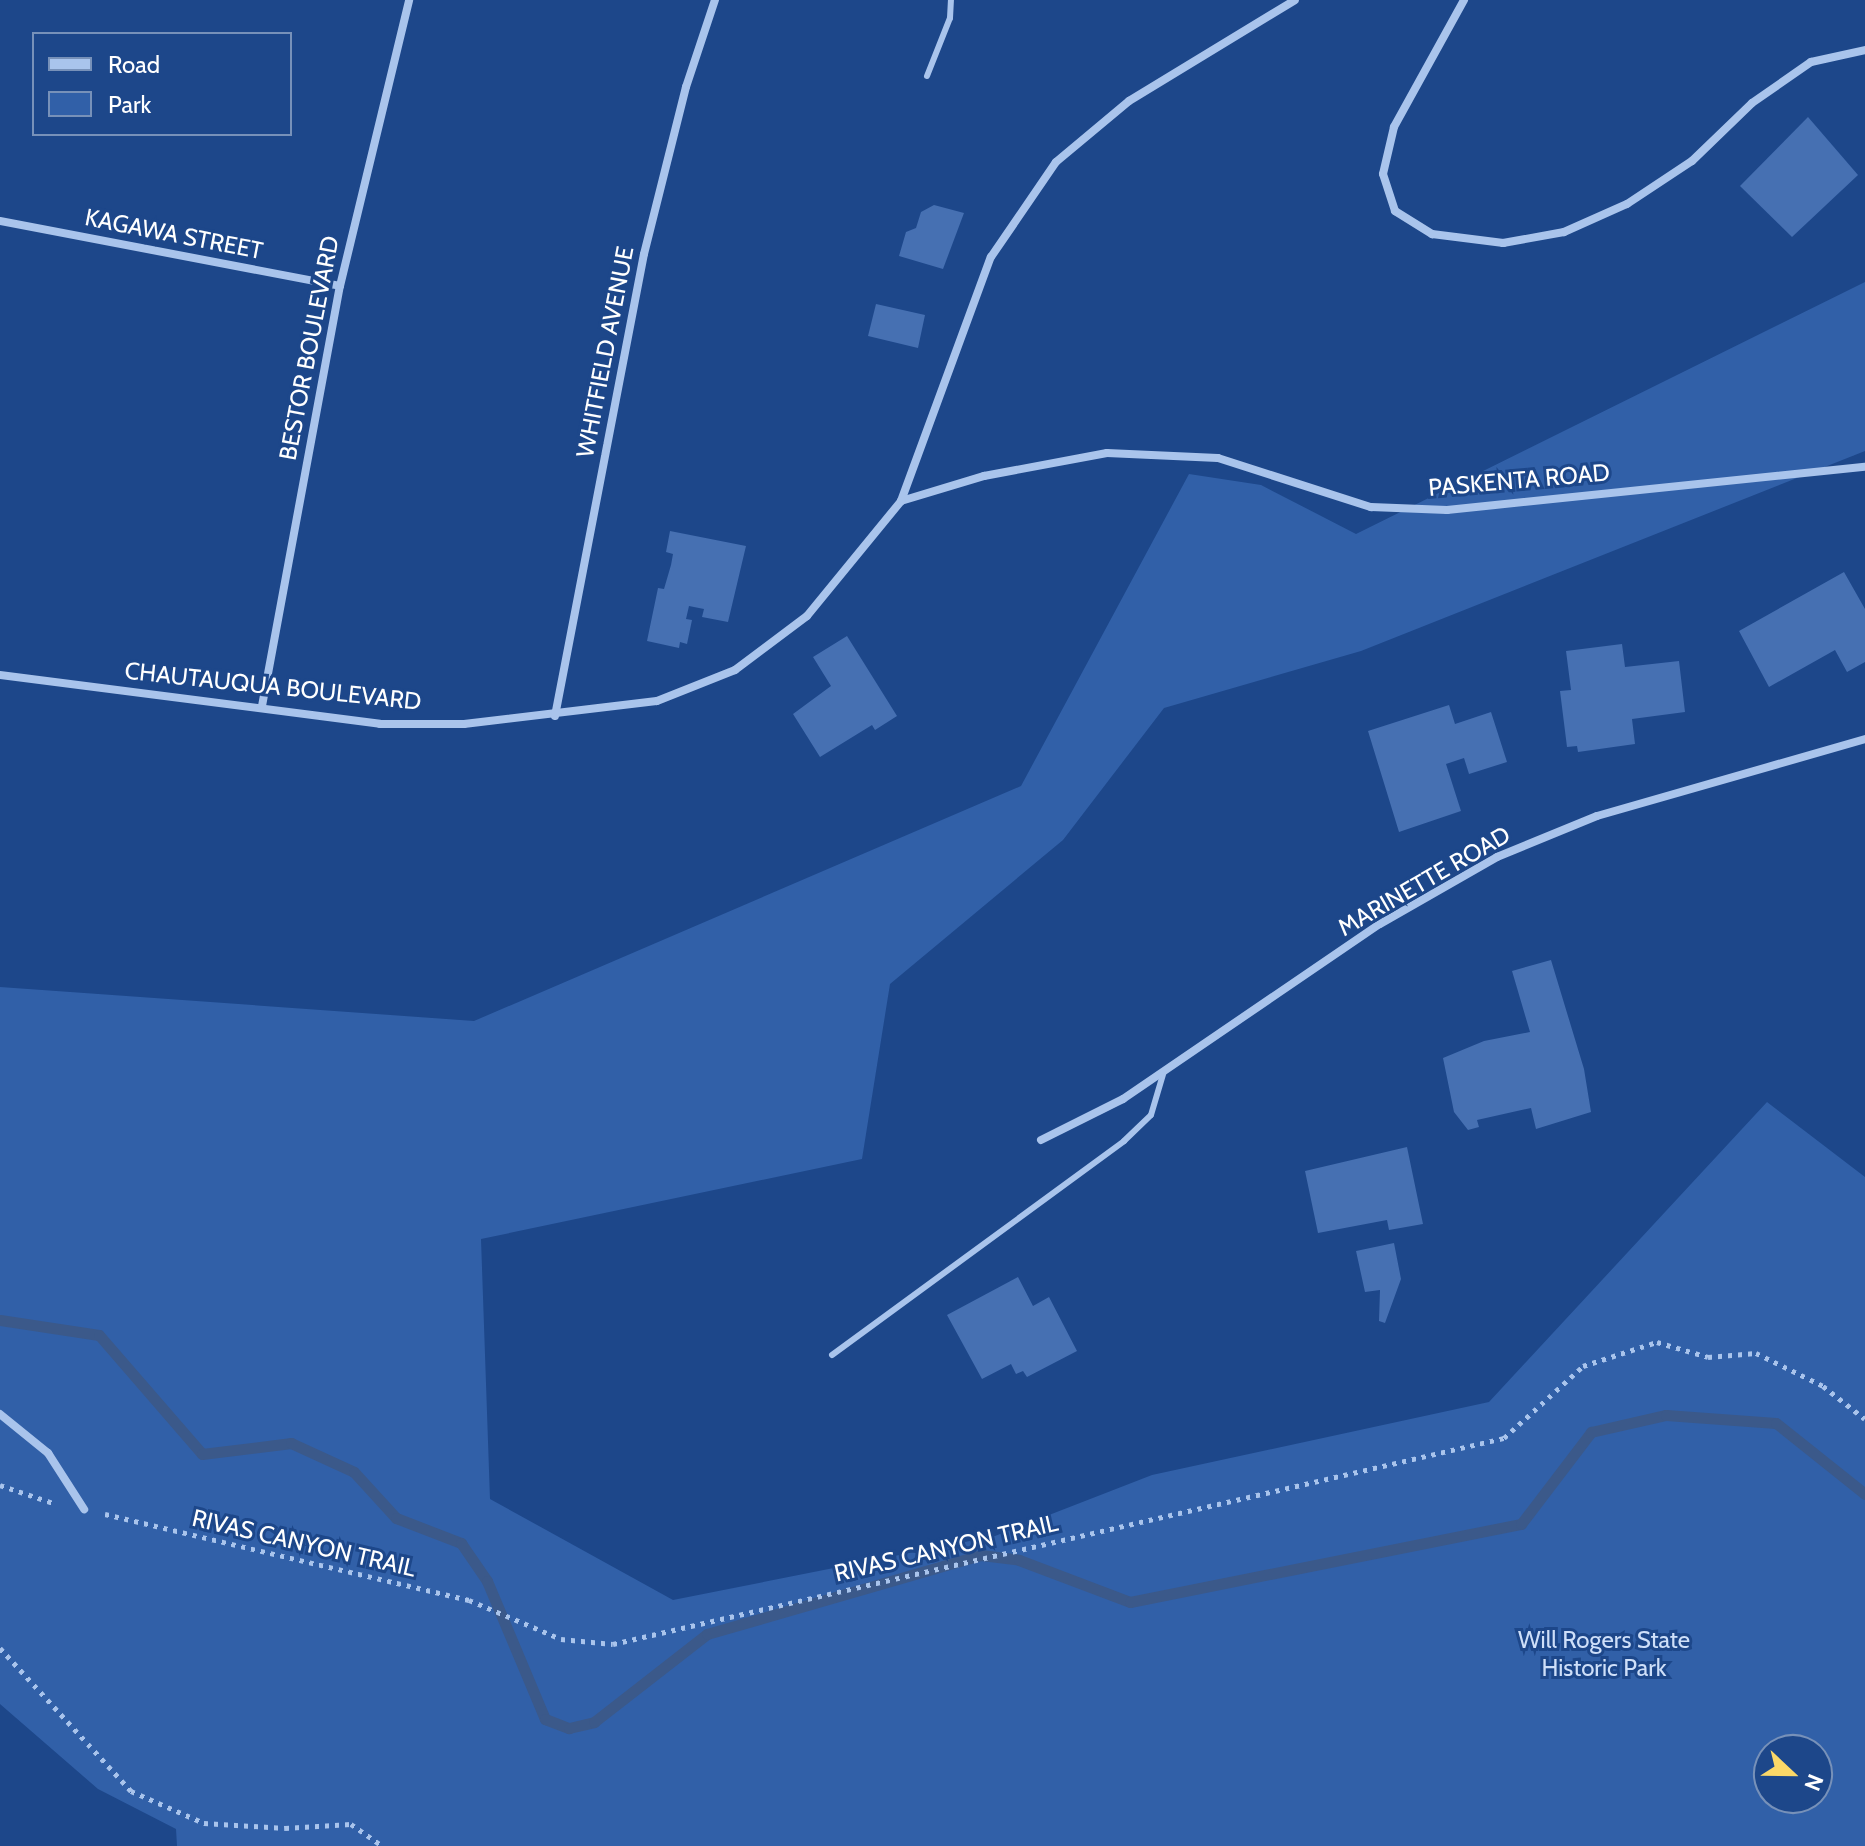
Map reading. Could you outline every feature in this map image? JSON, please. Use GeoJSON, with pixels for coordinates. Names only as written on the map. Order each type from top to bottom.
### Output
{"type":"FeatureCollection","features":[{"type":"Feature","properties":{"kind":"street","name":"BESTOR BOULEVARD"},"geometry":{"type":"LineString","coordinates":[[262,706],[340,286],[409,0]]}},
{"type":"Feature","properties":{"kind":"street","name":"WHITFIELD AVENUE"},"geometry":{"type":"LineString","coordinates":[[555,716],[644,254],[686,87],[715,0]]}},
{"type":"Feature","properties":{"kind":"street","name":"CHAUTAUQUA BOULEVARD"},"geometry":{"type":"LineString","coordinates":[[0,675],[262,706],[380,724],[464,724],[555,716],[657,701],[735,670],[807,616],[901,501],[991,257],[1056,162],[1129,101],[1295,0]]}},
{"type":"Feature","properties":{"kind":"street"},"geometry":{"type":"LineString","coordinates":[[1464,0],[1394,127],[1383,174],[1395,211],[1432,234],[1461,238],[1503,243],[1564,232],[1627,204],[1692,161],[1752,103],[1811,62],[1865,50]]}},
{"type":"Feature","properties":{"kind":"street","name":"KAGAWA STREET"},"geometry":{"type":"LineString","coordinates":[[0,221],[340,286]]}},
{"type":"Feature","properties":{"kind":"street","name":"PASKENTA ROAD"},"geometry":{"type":"LineString","coordinates":[[901,501],[984,476],[1107,453],[1218,458],[1371,507],[1447,510],[1865,467]]}},
{"type":"Feature","properties":{"kind":"street","name":"MARINETTE ROAD"},"geometry":{"type":"LineString","coordinates":[[1041,1140],[1164,1071],[1380,924],[1497,857],[1597,816],[1865,739]]}},
{"type":"Feature","properties":{"kind":"street"},"geometry":{"type":"LineString","coordinates":[[0,1414],[48,1453],[84,1509]]}},
{"type":"Feature","properties":{"kind":"lane"},"geometry":{"type":"LineString","coordinates":[[927,76],[950,18],[951,0]]}},
{"type":"Feature","properties":{"kind":"lane"},"geometry":{"type":"LineString","coordinates":[[832,1355],[1124,1141],[1151,1115],[1164,1071]]}},
{"type":"Feature","properties":{"kind":"path","name":"RIVAS CANYON TRAIL"},"geometry":{"type":"LineString","coordinates":[[0,1485],[34,1500],[84,1509],[469,1600],[561,1639],[613,1644],[1504,1438],[1583,1366],[1657,1342],[1708,1357],[1756,1353],[1823,1386],[1865,1419]]}},
{"type":"Feature","properties":{"kind":"path"},"geometry":{"type":"LineString","coordinates":[[0,1648],[131,1791],[204,1823],[285,1828],[351,1824],[382,1846]]}},
{"type":"Feature","properties":{"kind":"green space","name":"Will Rogers State Historic Park"},"geometry":{"type":"Polygon","coordinates":[[[1865,282],[1865,451],[1361,651],[1164,708],[1063,840],[890,984],[862,1159],[481,1239],[490,1499],[673,1600],[995,1536],[1152,1475],[1489,1402],[1767,1102],[1865,1177],[1865,1846],[177,1846],[176,1829],[98,1789],[0,1704],[0,987],[474,1021],[1021,786],[1189,474],[1261,485],[1356,534],[1865,282]]]}},
{"type":"Feature","properties":{"kind":"building"},"geometry":{"type":"Polygon","coordinates":[[[1808,117],[1858,175],[1792,237],[1740,186],[1808,117]]]}},
{"type":"Feature","properties":{"kind":"building"},"geometry":{"type":"Polygon","coordinates":[[[934,205],[964,213],[943,269],[899,256],[906,232],[916,228],[921,212],[934,205]]]}},
{"type":"Feature","properties":{"kind":"building"},"geometry":{"type":"Polygon","coordinates":[[[876,304],[925,315],[918,348],[868,336],[876,304]]]}},
{"type":"Feature","properties":{"kind":"building"},"geometry":{"type":"Polygon","coordinates":[[[670,531],[746,546],[728,622],[702,617],[704,609],[689,606],[686,619],[692,620],[687,644],[680,642],[679,648],[647,641],[658,588],[664,589],[671,565],[673,554],[666,552],[670,531]]]}},
{"type":"Feature","properties":{"kind":"building"},"geometry":{"type":"Polygon","coordinates":[[[1844,572],[1865,609],[1865,662],[1847,672],[1835,650],[1769,687],[1739,631],[1844,572]]]}},
{"type":"Feature","properties":{"kind":"building"},"geometry":{"type":"Polygon","coordinates":[[[847,636],[897,716],[875,730],[872,725],[820,757],[793,714],[831,686],[813,657],[847,636]]]}},
{"type":"Feature","properties":{"kind":"building"},"geometry":{"type":"Polygon","coordinates":[[[1622,644],[1625,667],[1679,661],[1685,712],[1632,719],[1635,744],[1578,752],[1577,746],[1567,747],[1560,691],[1571,690],[1566,651],[1622,644]]]}},
{"type":"Feature","properties":{"kind":"building"},"geometry":{"type":"Polygon","coordinates":[[[1449,705],[1455,724],[1491,712],[1507,762],[1469,774],[1464,758],[1446,764],[1461,811],[1399,832],[1368,731],[1449,705]]]}},
{"type":"Feature","properties":{"kind":"building"},"geometry":{"type":"Polygon","coordinates":[[[1551,960],[1584,1069],[1591,1112],[1536,1129],[1531,1108],[1477,1120],[1479,1127],[1468,1130],[1454,1112],[1443,1058],[1484,1041],[1530,1032],[1512,971],[1551,960]]]}},
{"type":"Feature","properties":{"kind":"building"},"geometry":{"type":"Polygon","coordinates":[[[1407,1147],[1423,1224],[1389,1230],[1387,1220],[1318,1233],[1305,1171],[1407,1147]]]}},
{"type":"Feature","properties":{"kind":"building"},"geometry":{"type":"Polygon","coordinates":[[[1394,1243],[1401,1279],[1385,1323],[1379,1321],[1380,1290],[1365,1292],[1356,1251],[1394,1243]]]}},
{"type":"Feature","properties":{"kind":"building"},"geometry":{"type":"Polygon","coordinates":[[[1018,1277],[1033,1306],[1049,1297],[1077,1351],[1027,1377],[1023,1371],[1016,1374],[1011,1364],[982,1379],[947,1315],[1018,1277]]]}},
{"type":"Feature","properties":{"kind":"waterway"},"geometry":{"type":"LineString","coordinates":[[0,1320],[99,1335],[202,1454],[291,1443],[354,1472],[396,1518],[461,1543],[487,1581],[545,1719],[569,1728],[594,1722],[707,1634],[981,1555],[1019,1560],[1130,1602],[1521,1524],[1591,1432],[1666,1415],[1776,1423],[1865,1494]]}}]}
